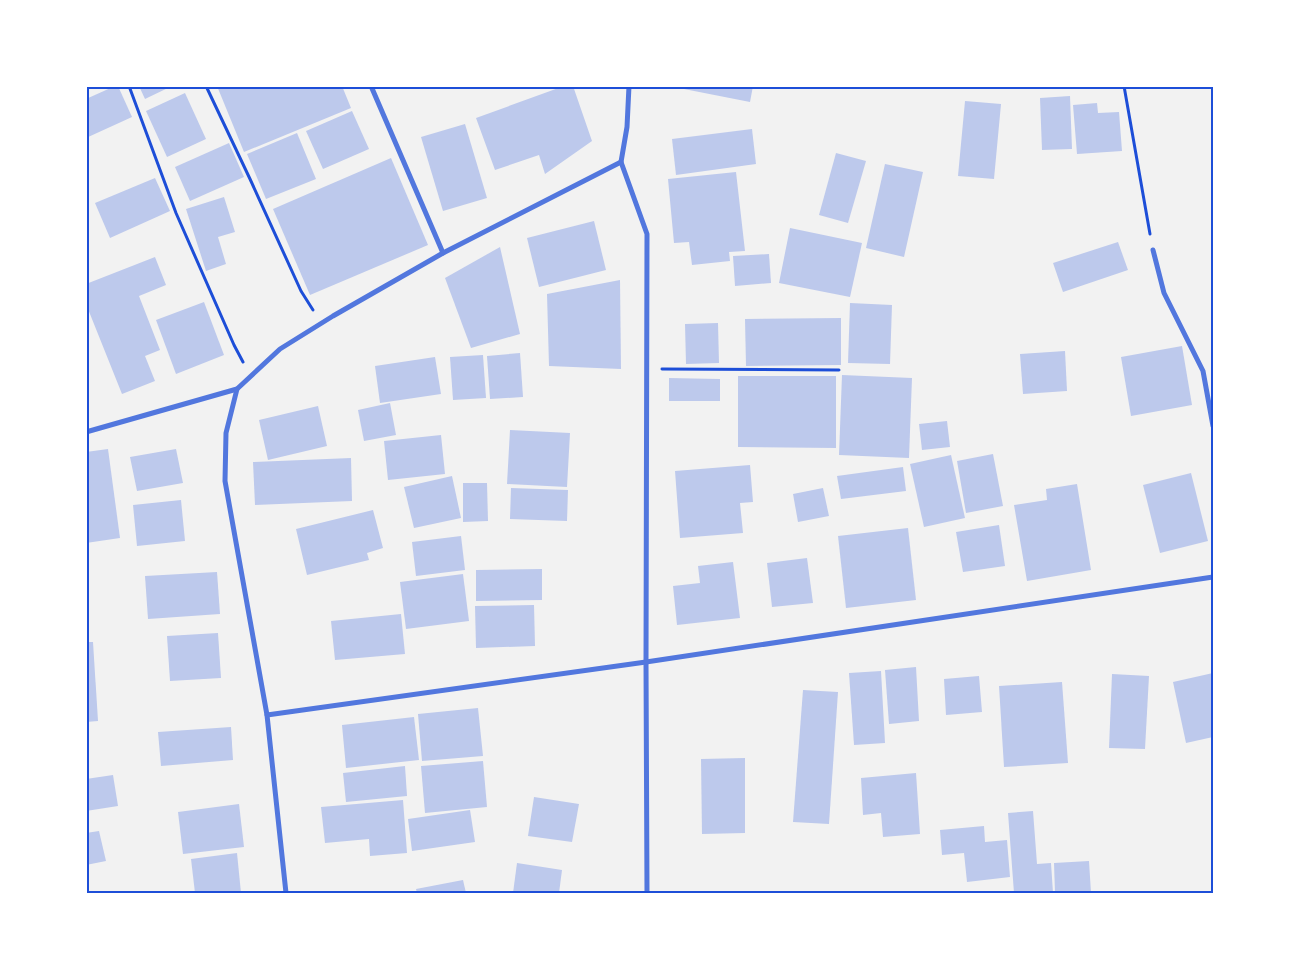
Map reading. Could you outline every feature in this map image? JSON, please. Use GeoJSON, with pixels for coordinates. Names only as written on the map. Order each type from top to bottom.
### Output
{"type":"FeatureCollection","features":[{"type":"Feature","properties":{"kind":"street"},"geometry":{"type":"LineString","coordinates":[[371,86],[443,253]]}},
{"type":"Feature","properties":{"kind":"street"},"geometry":{"type":"LineString","coordinates":[[630,86],[627,127],[621,162],[647,234],[647,893]]}},
{"type":"Feature","properties":{"kind":"street"},"geometry":{"type":"LineString","coordinates":[[86,432],[237,389],[280,349],[322,323],[443,253],[621,162]]}},
{"type":"Feature","properties":{"kind":"street"},"geometry":{"type":"LineString","coordinates":[[1153,250],[1164,293],[1203,371],[1213,426]]}},
{"type":"Feature","properties":{"kind":"street"},"geometry":{"type":"LineString","coordinates":[[237,389],[226,433],[226,481],[267,714],[286,893]]}},
{"type":"Feature","properties":{"kind":"street"},"geometry":{"type":"LineString","coordinates":[[267,714],[646,662],[1213,577]]}},
{"type":"Feature","properties":{"kind":"path"},"geometry":{"type":"LineString","coordinates":[[129,86],[176,213],[234,346],[251,376]]}},
{"type":"Feature","properties":{"kind":"path"},"geometry":{"type":"LineString","coordinates":[[206,86],[301,291],[322,323]]}},
{"type":"Feature","properties":{"kind":"path"},"geometry":{"type":"LineString","coordinates":[[1124,86],[1153,250]]}},
{"type":"Feature","properties":{"kind":"path"},"geometry":{"type":"LineString","coordinates":[[647,369],[839,370]]}},
{"type":"Feature","properties":{"kind":"building"},"geometry":{"type":"Polygon","coordinates":[[[118,86],[132,117],[86,138],[86,99],[118,86]]]}},
{"type":"Feature","properties":{"kind":"building"},"geometry":{"type":"Polygon","coordinates":[[[139,86],[172,86],[145,99],[139,86]]]}},
{"type":"Feature","properties":{"kind":"building"},"geometry":{"type":"Polygon","coordinates":[[[217,86],[342,86],[351,108],[244,152],[217,86]]]}},
{"type":"Feature","properties":{"kind":"building"},"geometry":{"type":"Polygon","coordinates":[[[564,86],[573,86],[592,141],[545,174],[539,155],[495,170],[476,118],[564,86]]]}},
{"type":"Feature","properties":{"kind":"building"},"geometry":{"type":"Polygon","coordinates":[[[684,86],[753,86],[750,102],[684,89],[684,86]]]}},
{"type":"Feature","properties":{"kind":"building"},"geometry":{"type":"Polygon","coordinates":[[[185,93],[206,139],[167,157],[146,111],[185,93]]]}},
{"type":"Feature","properties":{"kind":"building"},"geometry":{"type":"Polygon","coordinates":[[[1070,96],[1072,149],[1042,150],[1040,98],[1070,96]]]}},
{"type":"Feature","properties":{"kind":"building"},"geometry":{"type":"Polygon","coordinates":[[[965,101],[1001,104],[994,179],[958,176],[965,101]]]}},
{"type":"Feature","properties":{"kind":"building"},"geometry":{"type":"Polygon","coordinates":[[[1097,103],[1098,113],[1119,112],[1122,151],[1077,154],[1073,105],[1097,103]]]}},
{"type":"Feature","properties":{"kind":"building"},"geometry":{"type":"Polygon","coordinates":[[[352,111],[369,149],[323,169],[306,131],[352,111]]]}},
{"type":"Feature","properties":{"kind":"building"},"geometry":{"type":"Polygon","coordinates":[[[465,124],[487,198],[443,211],[421,137],[465,124]]]}},
{"type":"Feature","properties":{"kind":"building"},"geometry":{"type":"Polygon","coordinates":[[[752,129],[756,164],[676,175],[672,139],[752,129]]]}},
{"type":"Feature","properties":{"kind":"building"},"geometry":{"type":"Polygon","coordinates":[[[297,133],[316,179],[266,199],[247,154],[297,133]]]}},
{"type":"Feature","properties":{"kind":"building"},"geometry":{"type":"Polygon","coordinates":[[[229,143],[244,177],[190,201],[175,167],[229,143]]]}},
{"type":"Feature","properties":{"kind":"building"},"geometry":{"type":"Polygon","coordinates":[[[836,153],[866,161],[848,223],[819,215],[836,153]]]}},
{"type":"Feature","properties":{"kind":"building"},"geometry":{"type":"Polygon","coordinates":[[[391,158],[428,245],[310,295],[273,209],[391,158]]]}},
{"type":"Feature","properties":{"kind":"building"},"geometry":{"type":"Polygon","coordinates":[[[885,164],[923,172],[904,257],[866,248],[885,164]]]}},
{"type":"Feature","properties":{"kind":"building"},"geometry":{"type":"Polygon","coordinates":[[[736,172],[745,251],[729,252],[730,261],[692,265],[689,242],[674,243],[668,179],[736,172]]]}},
{"type":"Feature","properties":{"kind":"building"},"geometry":{"type":"Polygon","coordinates":[[[155,178],[170,211],[110,238],[95,203],[155,178]]]}},
{"type":"Feature","properties":{"kind":"building"},"geometry":{"type":"Polygon","coordinates":[[[224,197],[235,232],[218,237],[226,264],[206,271],[186,209],[224,197]]]}},
{"type":"Feature","properties":{"kind":"building"},"geometry":{"type":"Polygon","coordinates":[[[594,221],[606,270],[539,287],[527,238],[594,221]]]}},
{"type":"Feature","properties":{"kind":"building"},"geometry":{"type":"Polygon","coordinates":[[[790,228],[862,243],[850,297],[779,283],[790,228]]]}},
{"type":"Feature","properties":{"kind":"building"},"geometry":{"type":"Polygon","coordinates":[[[1118,242],[1128,270],[1063,292],[1053,263],[1118,242]]]}},
{"type":"Feature","properties":{"kind":"building"},"geometry":{"type":"Polygon","coordinates":[[[500,247],[520,334],[471,348],[445,278],[500,247]]]}},
{"type":"Feature","properties":{"kind":"building"},"geometry":{"type":"Polygon","coordinates":[[[769,254],[771,283],[735,286],[733,256],[769,254]]]}},
{"type":"Feature","properties":{"kind":"building"},"geometry":{"type":"Polygon","coordinates":[[[155,257],[166,285],[139,296],[160,350],[145,356],[155,381],[122,394],[86,304],[86,284],[155,257]]]}},
{"type":"Feature","properties":{"kind":"building"},"geometry":{"type":"Polygon","coordinates":[[[620,280],[621,369],[549,366],[547,294],[620,280]]]}},
{"type":"Feature","properties":{"kind":"building"},"geometry":{"type":"Polygon","coordinates":[[[204,302],[224,355],[176,374],[156,320],[204,302]]]}},
{"type":"Feature","properties":{"kind":"building"},"geometry":{"type":"Polygon","coordinates":[[[850,303],[892,305],[890,364],[848,363],[850,303]]]}},
{"type":"Feature","properties":{"kind":"building"},"geometry":{"type":"Polygon","coordinates":[[[841,318],[841,365],[746,366],[745,319],[841,318]]]}},
{"type":"Feature","properties":{"kind":"building"},"geometry":{"type":"Polygon","coordinates":[[[718,323],[719,363],[686,364],[685,324],[718,323]]]}},
{"type":"Feature","properties":{"kind":"building"},"geometry":{"type":"Polygon","coordinates":[[[1182,346],[1192,405],[1131,416],[1121,357],[1182,346]]]}},
{"type":"Feature","properties":{"kind":"building"},"geometry":{"type":"Polygon","coordinates":[[[1065,351],[1067,391],[1023,394],[1020,354],[1065,351]]]}},
{"type":"Feature","properties":{"kind":"building"},"geometry":{"type":"Polygon","coordinates":[[[520,353],[523,397],[490,399],[487,356],[520,353]]]}},
{"type":"Feature","properties":{"kind":"building"},"geometry":{"type":"Polygon","coordinates":[[[483,355],[486,398],[453,400],[450,357],[483,355]]]}},
{"type":"Feature","properties":{"kind":"building"},"geometry":{"type":"Polygon","coordinates":[[[435,357],[441,394],[380,403],[375,366],[435,357]]]}},
{"type":"Feature","properties":{"kind":"building"},"geometry":{"type":"Polygon","coordinates":[[[842,375],[912,378],[909,458],[839,455],[842,375]]]}},
{"type":"Feature","properties":{"kind":"building"},"geometry":{"type":"Polygon","coordinates":[[[738,376],[836,376],[836,448],[738,447],[738,376]]]}},
{"type":"Feature","properties":{"kind":"building"},"geometry":{"type":"Polygon","coordinates":[[[669,378],[720,379],[720,401],[669,401],[669,378]]]}},
{"type":"Feature","properties":{"kind":"building"},"geometry":{"type":"Polygon","coordinates":[[[390,403],[396,435],[364,441],[358,410],[390,403]]]}},
{"type":"Feature","properties":{"kind":"building"},"geometry":{"type":"Polygon","coordinates":[[[318,406],[327,446],[268,460],[259,420],[318,406]]]}},
{"type":"Feature","properties":{"kind":"building"},"geometry":{"type":"Polygon","coordinates":[[[947,421],[950,447],[922,450],[919,424],[947,421]]]}},
{"type":"Feature","properties":{"kind":"building"},"geometry":{"type":"Polygon","coordinates":[[[510,430],[570,433],[567,487],[507,484],[510,430]]]}},
{"type":"Feature","properties":{"kind":"building"},"geometry":{"type":"Polygon","coordinates":[[[441,435],[445,474],[388,480],[384,441],[441,435]]]}},
{"type":"Feature","properties":{"kind":"building"},"geometry":{"type":"Polygon","coordinates":[[[108,449],[120,538],[86,543],[86,452],[108,449]]]}},
{"type":"Feature","properties":{"kind":"building"},"geometry":{"type":"Polygon","coordinates":[[[176,449],[183,483],[137,491],[130,457],[176,449]]]}},
{"type":"Feature","properties":{"kind":"building"},"geometry":{"type":"Polygon","coordinates":[[[993,454],[1003,506],[966,513],[957,461],[993,454]]]}},
{"type":"Feature","properties":{"kind":"building"},"geometry":{"type":"Polygon","coordinates":[[[951,455],[965,518],[924,527],[910,464],[951,455]]]}},
{"type":"Feature","properties":{"kind":"building"},"geometry":{"type":"Polygon","coordinates":[[[351,458],[352,501],[255,505],[253,462],[351,458]]]}},
{"type":"Feature","properties":{"kind":"building"},"geometry":{"type":"Polygon","coordinates":[[[750,465],[753,502],[740,503],[743,533],[680,538],[675,471],[750,465]]]}},
{"type":"Feature","properties":{"kind":"building"},"geometry":{"type":"Polygon","coordinates":[[[903,467],[906,491],[841,499],[837,476],[903,467]]]}},
{"type":"Feature","properties":{"kind":"building"},"geometry":{"type":"Polygon","coordinates":[[[1191,473],[1208,541],[1160,553],[1143,485],[1191,473]]]}},
{"type":"Feature","properties":{"kind":"building"},"geometry":{"type":"Polygon","coordinates":[[[452,476],[461,518],[414,528],[404,487],[452,476]]]}},
{"type":"Feature","properties":{"kind":"building"},"geometry":{"type":"Polygon","coordinates":[[[463,483],[487,483],[488,521],[463,522],[463,483]]]}},
{"type":"Feature","properties":{"kind":"building"},"geometry":{"type":"Polygon","coordinates":[[[1077,484],[1091,570],[1027,581],[1014,505],[1047,500],[1046,489],[1077,484]]]}},
{"type":"Feature","properties":{"kind":"building"},"geometry":{"type":"Polygon","coordinates":[[[511,488],[568,490],[567,521],[510,519],[511,488]]]}},
{"type":"Feature","properties":{"kind":"building"},"geometry":{"type":"Polygon","coordinates":[[[823,488],[829,516],[798,522],[793,494],[823,488]]]}},
{"type":"Feature","properties":{"kind":"building"},"geometry":{"type":"Polygon","coordinates":[[[181,500],[185,541],[137,546],[133,505],[181,500]]]}},
{"type":"Feature","properties":{"kind":"building"},"geometry":{"type":"Polygon","coordinates":[[[373,510],[383,548],[367,553],[369,560],[307,575],[296,529],[373,510]]]}},
{"type":"Feature","properties":{"kind":"building"},"geometry":{"type":"Polygon","coordinates":[[[999,525],[1005,566],[963,572],[956,532],[999,525]]]}},
{"type":"Feature","properties":{"kind":"building"},"geometry":{"type":"Polygon","coordinates":[[[908,528],[916,600],[846,608],[838,536],[908,528]]]}},
{"type":"Feature","properties":{"kind":"building"},"geometry":{"type":"Polygon","coordinates":[[[461,536],[465,570],[416,576],[412,542],[461,536]]]}},
{"type":"Feature","properties":{"kind":"building"},"geometry":{"type":"Polygon","coordinates":[[[807,558],[813,603],[772,607],[767,563],[807,558]]]}},
{"type":"Feature","properties":{"kind":"building"},"geometry":{"type":"Polygon","coordinates":[[[733,562],[740,618],[677,625],[673,586],[700,583],[698,566],[733,562]]]}},
{"type":"Feature","properties":{"kind":"building"},"geometry":{"type":"Polygon","coordinates":[[[542,569],[542,600],[476,601],[476,570],[542,569]]]}},
{"type":"Feature","properties":{"kind":"building"},"geometry":{"type":"Polygon","coordinates":[[[217,572],[220,614],[148,619],[145,576],[217,572]]]}},
{"type":"Feature","properties":{"kind":"building"},"geometry":{"type":"Polygon","coordinates":[[[463,574],[469,621],[406,629],[400,582],[463,574]]]}},
{"type":"Feature","properties":{"kind":"building"},"geometry":{"type":"Polygon","coordinates":[[[534,605],[535,646],[476,648],[475,606],[534,605]]]}},
{"type":"Feature","properties":{"kind":"building"},"geometry":{"type":"Polygon","coordinates":[[[401,614],[405,654],[335,660],[331,621],[401,614]]]}},
{"type":"Feature","properties":{"kind":"building"},"geometry":{"type":"Polygon","coordinates":[[[218,633],[221,678],[170,681],[167,636],[218,633]]]}},
{"type":"Feature","properties":{"kind":"building"},"geometry":{"type":"Polygon","coordinates":[[[86,642],[93,642],[98,721],[86,722],[86,642]]]}},
{"type":"Feature","properties":{"kind":"building"},"geometry":{"type":"Polygon","coordinates":[[[916,667],[919,721],[889,724],[885,670],[916,667]]]}},
{"type":"Feature","properties":{"kind":"building"},"geometry":{"type":"Polygon","coordinates":[[[881,671],[885,743],[854,745],[849,673],[881,671]]]}},
{"type":"Feature","properties":{"kind":"building"},"geometry":{"type":"Polygon","coordinates":[[[1213,673],[1213,737],[1186,743],[1173,682],[1213,673]]]}},
{"type":"Feature","properties":{"kind":"building"},"geometry":{"type":"Polygon","coordinates":[[[1112,674],[1149,676],[1145,749],[1109,748],[1112,674]]]}},
{"type":"Feature","properties":{"kind":"building"},"geometry":{"type":"Polygon","coordinates":[[[979,676],[982,712],[946,715],[944,679],[979,676]]]}},
{"type":"Feature","properties":{"kind":"building"},"geometry":{"type":"Polygon","coordinates":[[[1062,682],[1068,763],[1004,767],[999,686],[1062,682]]]}},
{"type":"Feature","properties":{"kind":"building"},"geometry":{"type":"Polygon","coordinates":[[[803,690],[838,692],[829,824],[793,822],[803,690]]]}},
{"type":"Feature","properties":{"kind":"building"},"geometry":{"type":"Polygon","coordinates":[[[478,708],[483,756],[422,761],[418,714],[478,708]]]}},
{"type":"Feature","properties":{"kind":"building"},"geometry":{"type":"Polygon","coordinates":[[[414,717],[419,760],[346,768],[342,725],[414,717]]]}},
{"type":"Feature","properties":{"kind":"building"},"geometry":{"type":"Polygon","coordinates":[[[231,727],[233,760],[161,766],[158,732],[231,727]]]}},
{"type":"Feature","properties":{"kind":"building"},"geometry":{"type":"Polygon","coordinates":[[[745,758],[745,833],[702,834],[701,759],[745,758]]]}},
{"type":"Feature","properties":{"kind":"building"},"geometry":{"type":"Polygon","coordinates":[[[483,761],[487,807],[425,813],[421,766],[483,761]]]}},
{"type":"Feature","properties":{"kind":"building"},"geometry":{"type":"Polygon","coordinates":[[[405,766],[407,796],[346,802],[343,773],[405,766]]]}},
{"type":"Feature","properties":{"kind":"building"},"geometry":{"type":"Polygon","coordinates":[[[916,773],[920,834],[883,837],[881,813],[863,815],[861,778],[916,773]]]}},
{"type":"Feature","properties":{"kind":"building"},"geometry":{"type":"Polygon","coordinates":[[[113,775],[118,806],[86,811],[86,779],[113,775]]]}},
{"type":"Feature","properties":{"kind":"building"},"geometry":{"type":"Polygon","coordinates":[[[534,797],[579,804],[572,842],[528,836],[534,797]]]}},
{"type":"Feature","properties":{"kind":"building"},"geometry":{"type":"Polygon","coordinates":[[[403,800],[407,853],[370,856],[369,839],[325,843],[321,807],[403,800]]]}},
{"type":"Feature","properties":{"kind":"building"},"geometry":{"type":"Polygon","coordinates":[[[239,804],[244,847],[183,854],[178,812],[239,804]]]}},
{"type":"Feature","properties":{"kind":"building"},"geometry":{"type":"Polygon","coordinates":[[[470,810],[475,842],[412,851],[408,819],[470,810]]]}},
{"type":"Feature","properties":{"kind":"building"},"geometry":{"type":"Polygon","coordinates":[[[1033,811],[1037,864],[1051,863],[1053,893],[1014,893],[1008,813],[1033,811]]]}},
{"type":"Feature","properties":{"kind":"building"},"geometry":{"type":"Polygon","coordinates":[[[984,826],[985,842],[1007,840],[1010,877],[967,882],[964,853],[942,855],[940,830],[984,826]]]}},
{"type":"Feature","properties":{"kind":"building"},"geometry":{"type":"Polygon","coordinates":[[[99,831],[106,861],[86,865],[86,833],[99,831]]]}},
{"type":"Feature","properties":{"kind":"building"},"geometry":{"type":"Polygon","coordinates":[[[237,853],[241,893],[195,893],[191,859],[237,853]]]}},
{"type":"Feature","properties":{"kind":"building"},"geometry":{"type":"Polygon","coordinates":[[[1089,861],[1091,893],[1055,893],[1054,863],[1089,861]]]}},
{"type":"Feature","properties":{"kind":"building"},"geometry":{"type":"Polygon","coordinates":[[[517,863],[562,870],[559,893],[513,893],[517,863]]]}},
{"type":"Feature","properties":{"kind":"building"},"geometry":{"type":"Polygon","coordinates":[[[463,880],[466,893],[417,893],[416,889],[463,880]]]}}]}
